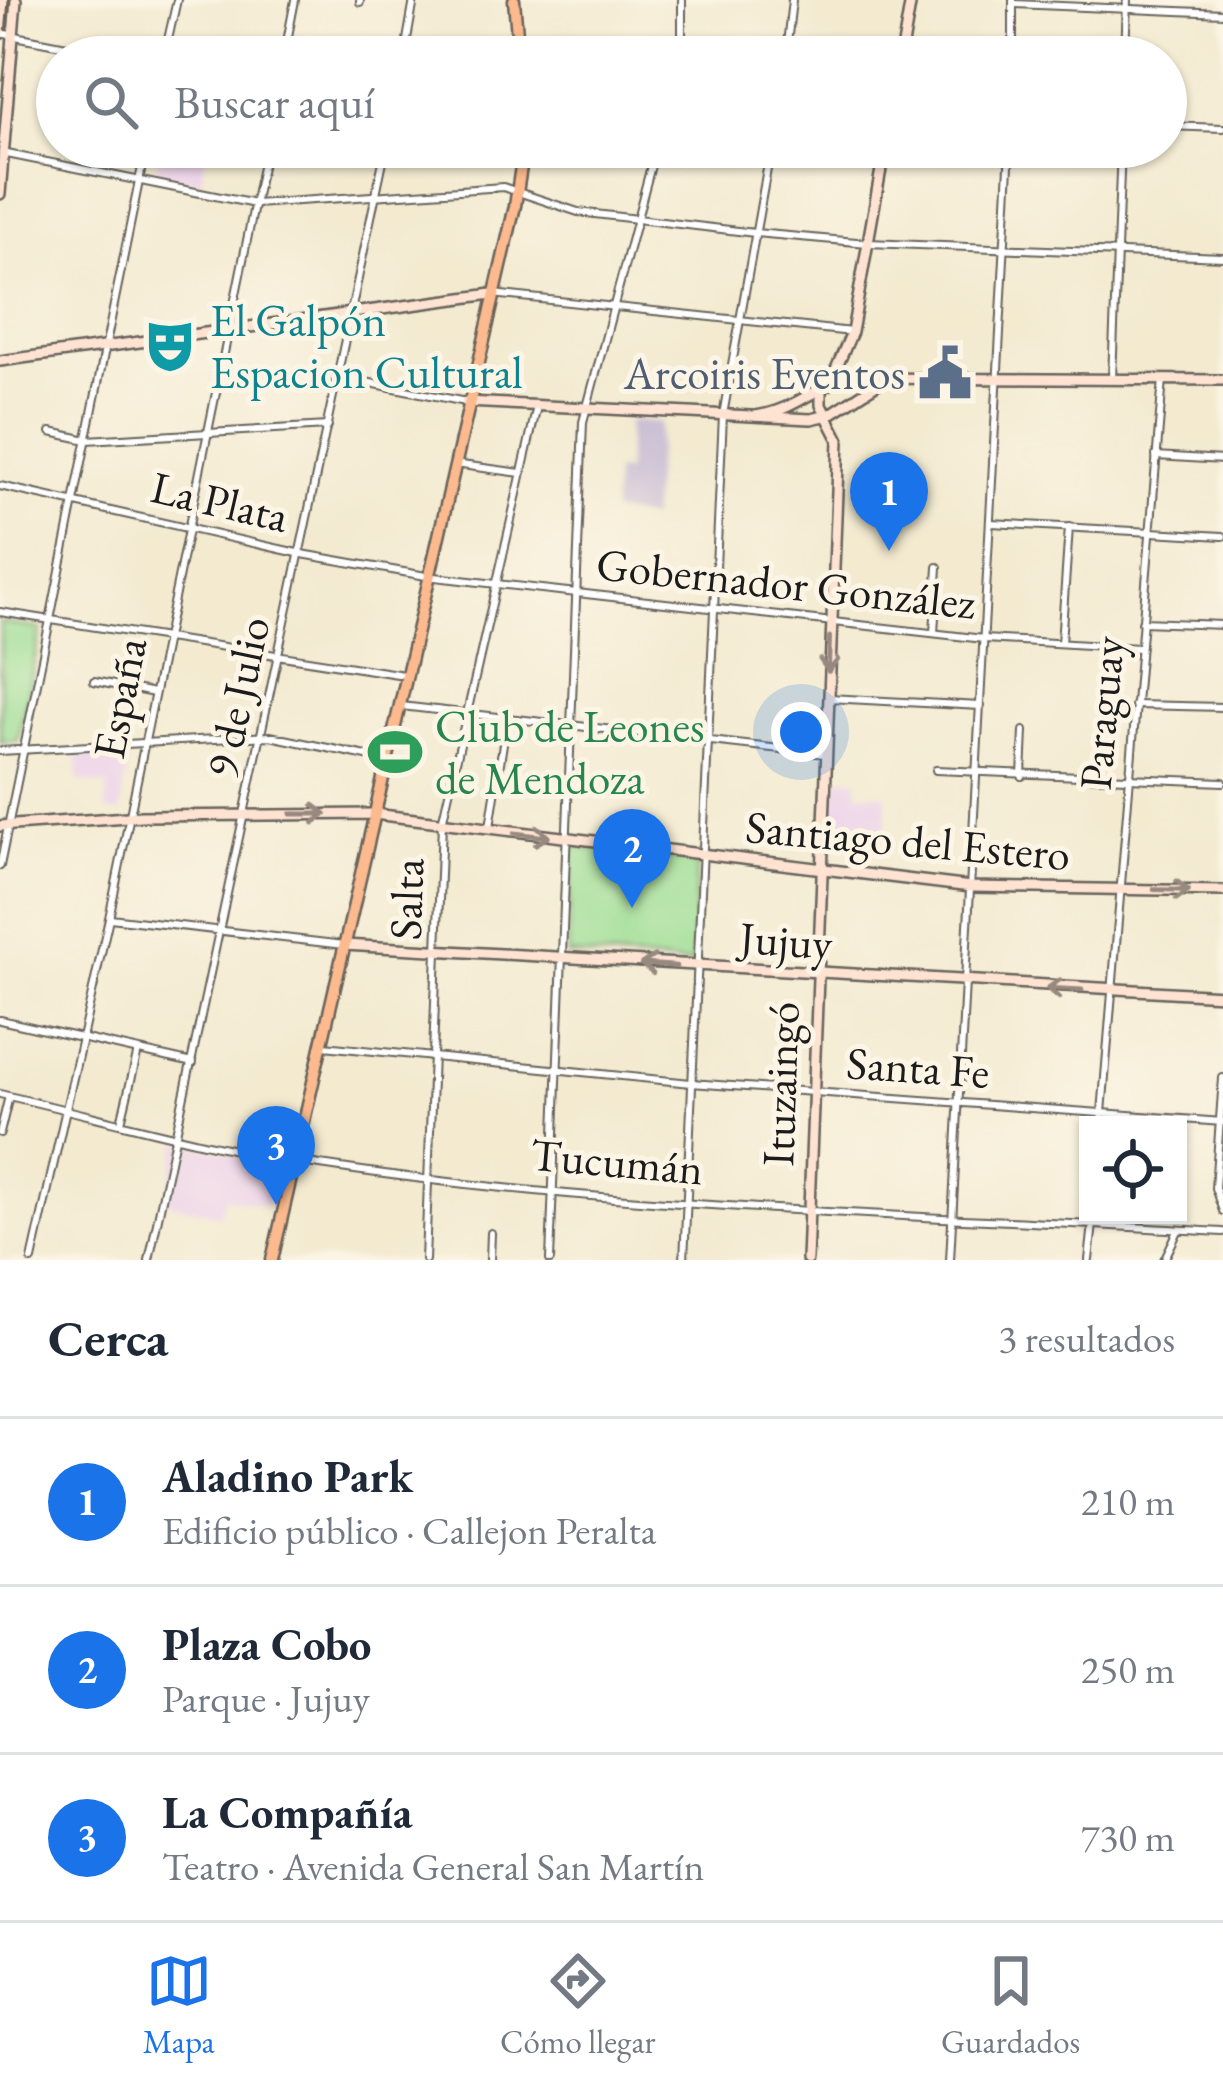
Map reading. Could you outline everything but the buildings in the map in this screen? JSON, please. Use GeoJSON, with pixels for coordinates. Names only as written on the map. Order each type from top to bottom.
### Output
{"type":"FeatureCollection","features":[{"type":"Feature","properties":{"kind":"main road"},"geometry":{"type":"LineString","coordinates":[[514,0],[517,36]]}},
{"type":"Feature","properties":{"kind":"main road"},"geometry":{"type":"LineString","coordinates":[[272,1260],[521,168]]}},
{"type":"Feature","properties":{"kind":"street"},"geometry":{"type":"LineString","coordinates":[[3,0],[0,34],[36,40]]}},
{"type":"Feature","properties":{"kind":"street"},"geometry":{"type":"LineString","coordinates":[[0,194],[16,0]]}},
{"type":"Feature","properties":{"kind":"street"},"geometry":{"type":"LineString","coordinates":[[169,36],[177,0]]}},
{"type":"Feature","properties":{"kind":"street"},"geometry":{"type":"LineString","coordinates":[[288,36],[296,0]]}},
{"type":"Feature","properties":{"kind":"street"},"geometry":{"type":"LineString","coordinates":[[408,36],[414,0]]}},
{"type":"Feature","properties":{"kind":"street"},"geometry":{"type":"LineString","coordinates":[[682,0],[685,36]]}},
{"type":"Feature","properties":{"kind":"street"},"geometry":{"type":"LineString","coordinates":[[788,36],[791,0]]}},
{"type":"Feature","properties":{"kind":"street"},"geometry":{"type":"LineString","coordinates":[[905,36],[911,0]]}},
{"type":"Feature","properties":{"kind":"street"},"geometry":{"type":"LineString","coordinates":[[1014,36],[1015,2],[1127,4],[1223,13]]}},
{"type":"Feature","properties":{"kind":"street"},"geometry":{"type":"LineString","coordinates":[[1126,36],[1127,4]]}},
{"type":"Feature","properties":{"kind":"street"},"geometry":{"type":"LineString","coordinates":[[1187,127],[1223,128]]}},
{"type":"Feature","properties":{"kind":"street"},"geometry":{"type":"LineString","coordinates":[[3,153],[36,160]]}},
{"type":"Feature","properties":{"kind":"street"},"geometry":{"type":"LineString","coordinates":[[76,168],[255,204],[518,190],[578,212],[868,243],[1223,257]]}},
{"type":"Feature","properties":{"kind":"street"},"geometry":{"type":"LineString","coordinates":[[0,866],[142,168]]}},
{"type":"Feature","properties":{"kind":"street","name":"España"},"geometry":{"type":"LineString","coordinates":[[32,1260],[109,918],[262,168]]}},
{"type":"Feature","properties":{"kind":"street","name":"9 de Julio"},"geometry":{"type":"LineString","coordinates":[[149,1260],[382,168]]}},
{"type":"Feature","properties":{"kind":"street"},"geometry":{"type":"LineString","coordinates":[[550,1260],[584,409],[650,168]]}},
{"type":"Feature","properties":{"kind":"street"},"geometry":{"type":"LineString","coordinates":[[684,1260],[723,415],[767,168]]}},
{"type":"Feature","properties":{"kind":"street"},"geometry":{"type":"LineString","coordinates":[[340,377],[466,402],[756,416],[830,413],[841,385],[881,168]]}},
{"type":"Feature","properties":{"kind":"street"},"geometry":{"type":"LineString","coordinates":[[950,1260],[1009,168]]}},
{"type":"Feature","properties":{"kind":"street"},"geometry":{"type":"LineString","coordinates":[[1112,379],[1120,168]]}},
{"type":"Feature","properties":{"kind":"street"},"geometry":{"type":"LineString","coordinates":[[0,361],[492,294],[852,332]]}},
{"type":"Feature","properties":{"kind":"street","name":"Ituzaingó"},"geometry":{"type":"LineString","coordinates":[[807,1260],[839,440],[830,413],[841,385],[844,356]]}},
{"type":"Feature","properties":{"kind":"street"},"geometry":{"type":"LineString","coordinates":[[756,416],[797,406],[841,385],[891,378],[1223,380]]}},
{"type":"Feature","properties":{"kind":"street","name":"Paraguay"},"geometry":{"type":"LineString","coordinates":[[1102,1116],[1163,379]]}},
{"type":"Feature","properties":{"kind":"street","name":"Salta"},"geometry":{"type":"LineString","coordinates":[[425,1260],[442,824],[537,406]]}},
{"type":"Feature","properties":{"kind":"street"},"geometry":{"type":"LineString","coordinates":[[51,432],[87,440],[329,426]]}},
{"type":"Feature","properties":{"kind":"street"},"geometry":{"type":"LineString","coordinates":[[1156,456],[1223,460]]}},
{"type":"Feature","properties":{"kind":"street"},"geometry":{"type":"LineString","coordinates":[[451,464],[521,473]]}},
{"type":"Feature","properties":{"kind":"street","name":"La Plata"},"geometry":{"type":"LineString","coordinates":[[0,486],[302,554],[426,576]]}},
{"type":"Feature","properties":{"kind":"street"},"geometry":{"type":"LineString","coordinates":[[991,523],[1223,536]]}},
{"type":"Feature","properties":{"kind":"street"},"geometry":{"type":"LineString","coordinates":[[1061,644],[1070,527]]}},
{"type":"Feature","properties":{"kind":"street"},"geometry":{"type":"LineString","coordinates":[[934,633],[938,567]]}},
{"type":"Feature","properties":{"kind":"street","name":"Gobernador González"},"geometry":{"type":"LineString","coordinates":[[426,576],[984,639],[1139,648]]}},
{"type":"Feature","properties":{"kind":"street"},"geometry":{"type":"LineString","coordinates":[[0,613],[404,675]]}},
{"type":"Feature","properties":{"kind":"street"},"geometry":{"type":"LineString","coordinates":[[1142,622],[1223,625]]}},
{"type":"Feature","properties":{"kind":"street"},"geometry":{"type":"LineString","coordinates":[[94,681],[154,693]]}},
{"type":"Feature","properties":{"kind":"street"},"geometry":{"type":"LineString","coordinates":[[827,698],[981,706]]}},
{"type":"Feature","properties":{"kind":"street"},"geometry":{"type":"LineString","coordinates":[[397,705],[825,754]]}},
{"type":"Feature","properties":{"kind":"street"},"geometry":{"type":"LineString","coordinates":[[1135,705],[1223,707]]}},
{"type":"Feature","properties":{"kind":"street"},"geometry":{"type":"LineString","coordinates":[[490,829],[507,718]]}},
{"type":"Feature","properties":{"kind":"street"},"geometry":{"type":"LineString","coordinates":[[1022,777],[1024,731]]}},
{"type":"Feature","properties":{"kind":"street"},"geometry":{"type":"LineString","coordinates":[[0,752],[263,736],[386,760]]}},
{"type":"Feature","properties":{"kind":"street"},"geometry":{"type":"LineString","coordinates":[[936,770],[1223,782]]}},
{"type":"Feature","properties":{"kind":"street","name":"Santiago del Estero"},"geometry":{"type":"LineString","coordinates":[[5,826],[130,817],[374,814],[971,886],[1223,891]]}},
{"type":"Feature","properties":{"kind":"street"},"geometry":{"type":"LineString","coordinates":[[109,918],[344,945]]}},
{"type":"Feature","properties":{"kind":"street","name":"Jujuy"},"geometry":{"type":"LineString","coordinates":[[344,945],[966,984],[1223,995]]}},
{"type":"Feature","properties":{"kind":"street"},"geometry":{"type":"LineString","coordinates":[[0,1020],[193,1064]]}},
{"type":"Feature","properties":{"kind":"street","name":"Santa Fe"},"geometry":{"type":"LineString","coordinates":[[322,1046],[691,1083],[1221,1122]]}},
{"type":"Feature","properties":{"kind":"street"},"geometry":{"type":"LineString","coordinates":[[121,1121],[138,1051]]}},
{"type":"Feature","properties":{"kind":"street"},"geometry":{"type":"LineString","coordinates":[[1223,1078],[1219,1187],[1223,1211]]}},
{"type":"Feature","properties":{"kind":"street"},"geometry":{"type":"LineString","coordinates":[[0,1133],[4,1095]]}},
{"type":"Feature","properties":{"kind":"street","name":"Tucumán"},"geometry":{"type":"LineString","coordinates":[[4,1095],[295,1161],[428,1178],[952,1220],[1223,1232]]}},
{"type":"Feature","properties":{"kind":"street"},"geometry":{"type":"LineString","coordinates":[[1089,1260],[1093,1224]]}},
{"type":"Feature","properties":{"kind":"street"},"geometry":{"type":"LineString","coordinates":[[1164,1260],[1178,1230]]}},
{"type":"Feature","properties":{"kind":"street"},"geometry":{"type":"LineString","coordinates":[[490,1260],[491,1233]]}},
{"type":"Feature","properties":{"kind":"shaded area"},"geometry":{"type":"Polygon","coordinates":[[[157,168],[203,168],[201,182],[157,172],[157,168]]]}},
{"type":"Feature","properties":{"kind":"shaded area"},"geometry":{"type":"Polygon","coordinates":[[[628,421],[660,422],[650,518],[612,512],[615,472],[626,472],[628,421]]]}},
{"type":"Feature","properties":{"kind":"shaded area"},"geometry":{"type":"Polygon","coordinates":[[[130,753],[120,813],[105,810],[108,786],[78,781],[77,756],[130,753]]]}},
{"type":"Feature","properties":{"kind":"shaded area"},"geometry":{"type":"Polygon","coordinates":[[[831,779],[857,779],[858,793],[887,794],[886,839],[829,838],[831,779]]]}},
{"type":"Feature","properties":{"kind":"shaded area"},"geometry":{"type":"Polygon","coordinates":[[[179,1142],[282,1165],[272,1207],[225,1197],[220,1215],[165,1202],[179,1142]]]}},
{"type":"Feature","properties":{"kind":"green space"},"geometry":{"type":"Polygon","coordinates":[[[0,622],[41,629],[18,741],[0,742],[0,622]]]}},
{"type":"Feature","properties":{"kind":"green space"},"geometry":{"type":"Polygon","coordinates":[[[572,846],[697,862],[692,964],[568,955],[572,846]]]}},
{"type":"Feature","properties":{"kind":"place","name":"El Galpón Espacion Cultural"},"geometry":{"type":"Point","coordinates":[170,346]}},
{"type":"Feature","properties":{"kind":"place","name":"Arcoiris Eventos"},"geometry":{"type":"Point","coordinates":[945,373]}},
{"type":"Feature","properties":{"kind":"place","name":"Aladino Park"},"geometry":{"type":"Point","coordinates":[889,551]}},
{"type":"Feature","properties":{"kind":"place","name":"Club de Leones de Mendoza"},"geometry":{"type":"Point","coordinates":[395,752]}},
{"type":"Feature","properties":{"kind":"place","name":"Plaza Cobo"},"geometry":{"type":"Point","coordinates":[632,908]}},
{"type":"Feature","properties":{"kind":"place","name":"La Compañía"},"geometry":{"type":"Point","coordinates":[276,1205]}}]}
